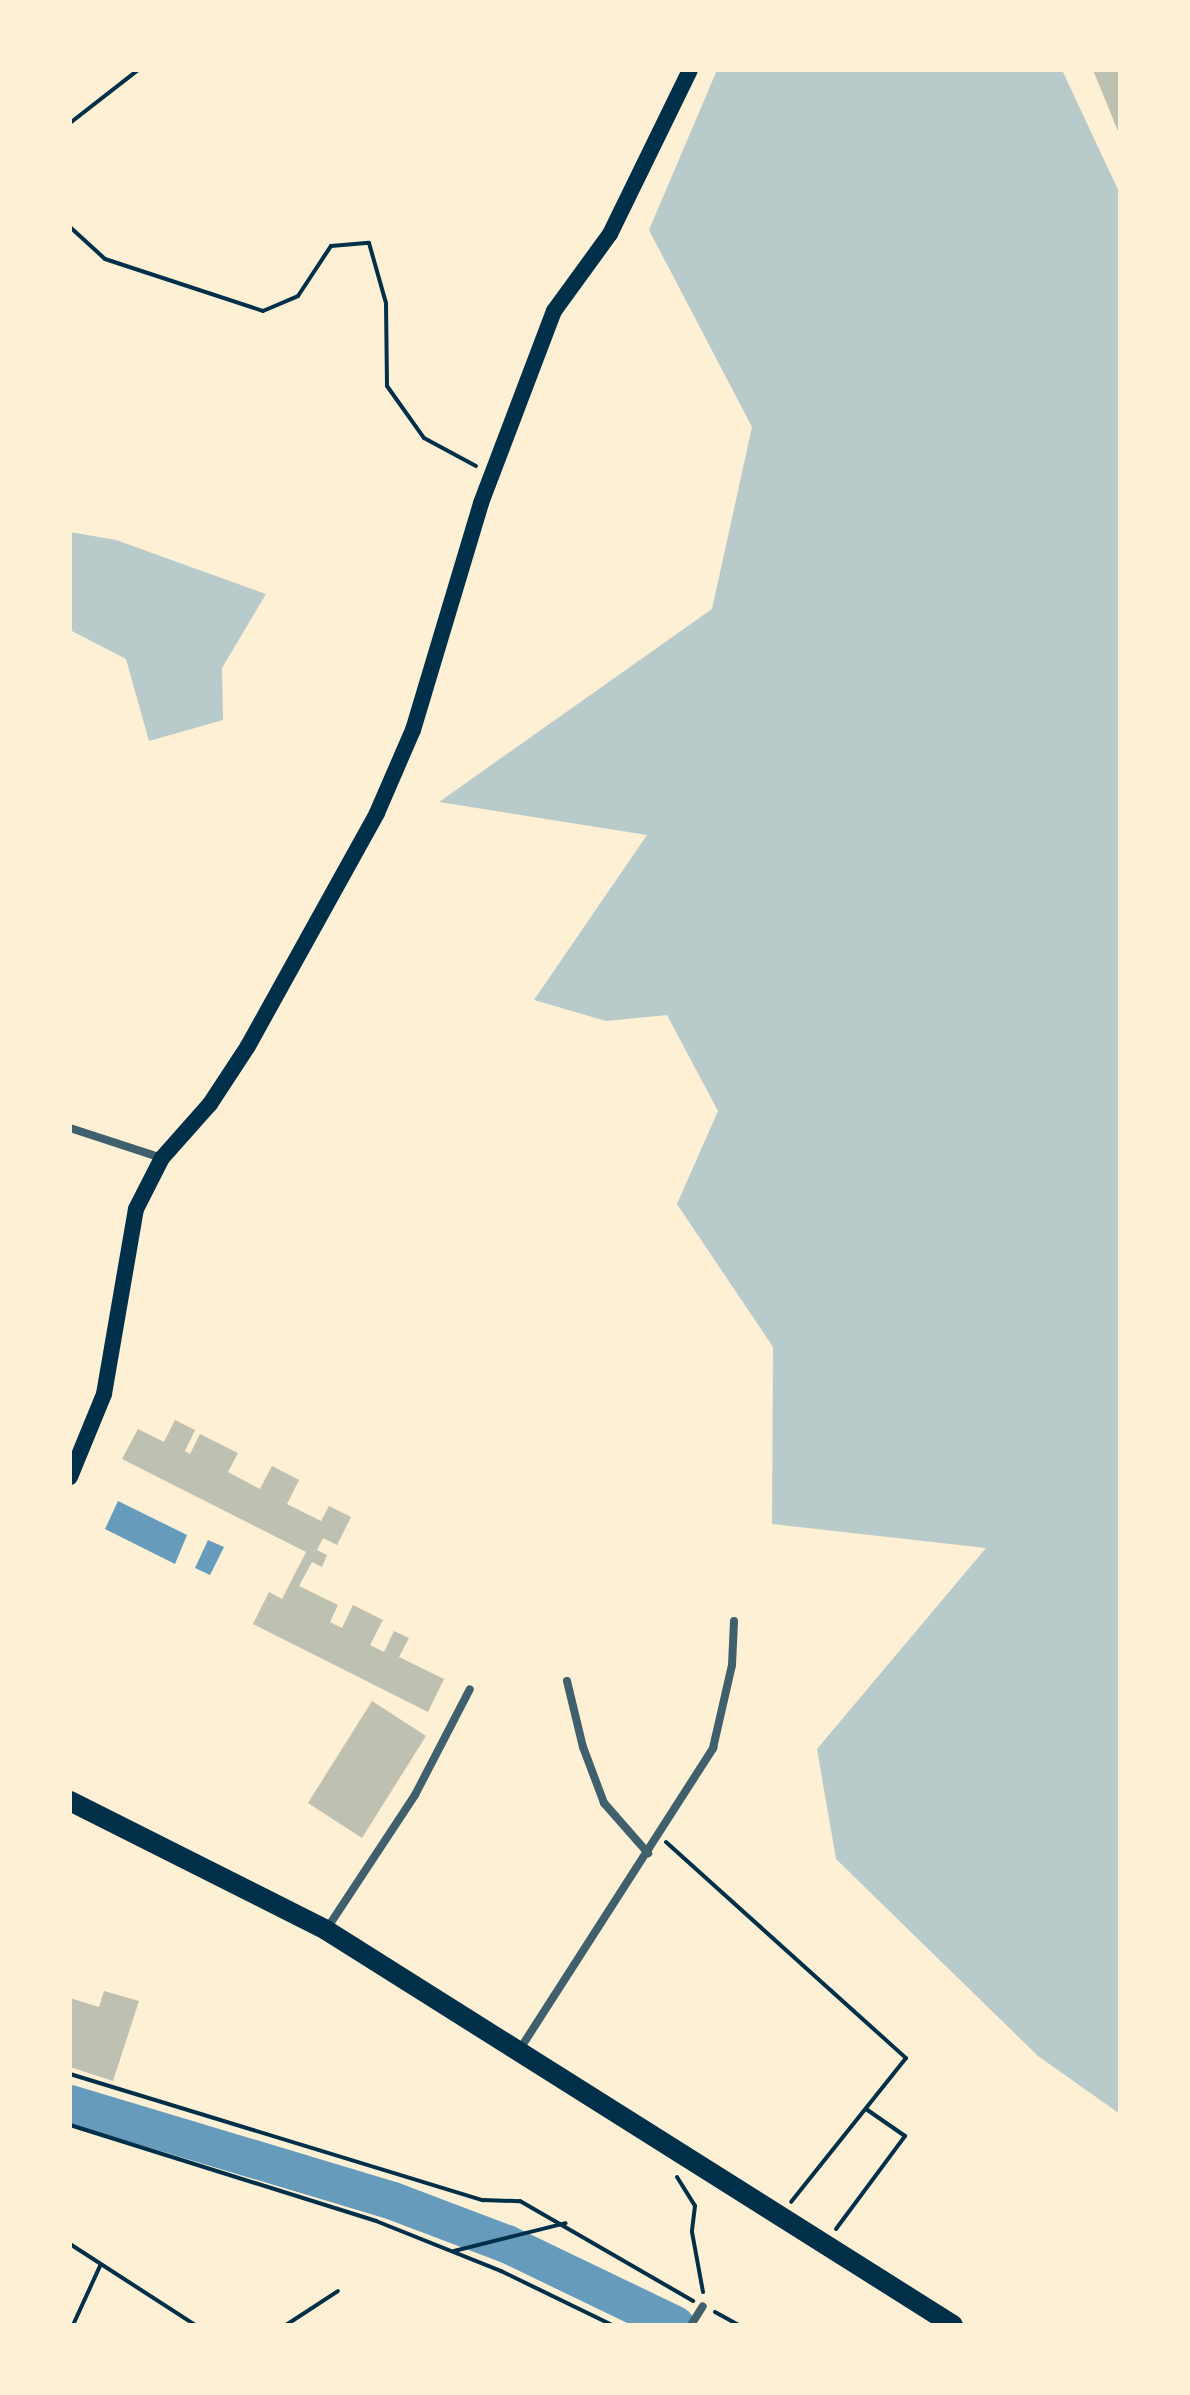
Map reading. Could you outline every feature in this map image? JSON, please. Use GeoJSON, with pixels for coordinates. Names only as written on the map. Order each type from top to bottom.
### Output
{"type":"FeatureCollection","features":[{"type":"Feature","properties":{"kind":"highway"},"geometry":{"type":"LineString","coordinates":[[70,1801],[326,1930],[520,2049],[953,2325]]}},
{"type":"Feature","properties":{"kind":"main road"},"geometry":{"type":"LineString","coordinates":[[70,1477],[107,1381],[136,1209],[162,1158],[210,1104],[248,1046],[377,813],[413,730],[492,474],[554,311],[610,234],[690,70]]}},
{"type":"Feature","properties":{"kind":"street"},"geometry":{"type":"LineString","coordinates":[[70,1128],[162,1158]]}},
{"type":"Feature","properties":{"kind":"street"},"geometry":{"type":"LineString","coordinates":[[520,2049],[713,1748],[732,1665],[734,1621]]}},
{"type":"Feature","properties":{"kind":"street"},"geometry":{"type":"LineString","coordinates":[[567,1681],[583,1747],[604,1803],[648,1853]]}},
{"type":"Feature","properties":{"kind":"street"},"geometry":{"type":"LineString","coordinates":[[326,1930],[415,1795],[470,1689]]}},
{"type":"Feature","properties":{"kind":"street"},"geometry":{"type":"LineString","coordinates":[[691,2325],[701,2310]]}},
{"type":"Feature","properties":{"kind":"path"},"geometry":{"type":"LineString","coordinates":[[70,123],[138,70]]}},
{"type":"Feature","properties":{"kind":"path"},"geometry":{"type":"LineString","coordinates":[[70,227],[105,259],[263,311],[298,296],[331,246],[369,243],[386,303],[387,386],[424,438],[492,474]]}},
{"type":"Feature","properties":{"kind":"path"},"geometry":{"type":"LineString","coordinates":[[659,1835],[906,2058],[780,2215]]}},
{"type":"Feature","properties":{"kind":"path"},"geometry":{"type":"LineString","coordinates":[[70,2074],[483,2200],[520,2201],[566,2223],[613,2259],[701,2310],[738,2325]]}},
{"type":"Feature","properties":{"kind":"path"},"geometry":{"type":"LineString","coordinates":[[825,2243],[905,2136],[866,2109]]}},
{"type":"Feature","properties":{"kind":"path"},"geometry":{"type":"LineString","coordinates":[[70,2125],[361,2216],[452,2251],[612,2325]]}},
{"type":"Feature","properties":{"kind":"path"},"geometry":{"type":"LineString","coordinates":[[677,2177],[695,2206],[692,2232],[703,2280],[701,2310]]}},
{"type":"Feature","properties":{"kind":"path"},"geometry":{"type":"LineString","coordinates":[[452,2251],[566,2223]]}},
{"type":"Feature","properties":{"kind":"path"},"geometry":{"type":"LineString","coordinates":[[70,2244],[195,2325]]}},
{"type":"Feature","properties":{"kind":"path"},"geometry":{"type":"LineString","coordinates":[[73,2325],[100,2266]]}},
{"type":"Feature","properties":{"kind":"path"},"geometry":{"type":"LineString","coordinates":[[286,2325],[338,2291]]}},
{"type":"Feature","properties":{"kind":"shaded area"},"geometry":{"type":"Polygon","coordinates":[[[717,70],[1062,70],[1120,194],[1120,2114],[1038,2056],[836,1859],[817,1749],[986,1548],[772,1524],[773,1347],[677,1204],[718,1111],[667,1015],[606,1021],[534,1000],[647,835],[439,802],[712,609],[752,427],[649,230],[717,70]]]}},
{"type":"Feature","properties":{"kind":"shaded area"},"geometry":{"type":"Polygon","coordinates":[[[70,532],[116,540],[266,594],[222,668],[223,720],[149,741],[126,659],[70,630],[70,532]]]}},
{"type":"Feature","properties":{"kind":"water"},"geometry":{"type":"Polygon","coordinates":[[[118,1501],[187,1535],[175,1564],[105,1529],[118,1501]]]}},
{"type":"Feature","properties":{"kind":"water"},"geometry":{"type":"Polygon","coordinates":[[[208,1540],[224,1547],[210,1575],[195,1568],[208,1540]]]}},
{"type":"Feature","properties":{"kind":"building"},"geometry":{"type":"Polygon","coordinates":[[[1093,70],[1120,70],[1120,136],[1093,70]]]}},
{"type":"Feature","properties":{"kind":"building"},"geometry":{"type":"Polygon","coordinates":[[[175,1420],[195,1430],[185,1451],[190,1454],[200,1434],[238,1453],[228,1472],[260,1489],[272,1466],[299,1480],[287,1504],[321,1521],[329,1506],[351,1517],[337,1545],[323,1538],[317,1550],[327,1555],[322,1567],[312,1562],[299,1586],[338,1605],[330,1622],[342,1628],[353,1605],[383,1620],[370,1645],[384,1652],[394,1631],[409,1638],[399,1657],[444,1679],[428,1712],[253,1624],[269,1592],[282,1599],[306,1552],[122,1459],[138,1429],[164,1442],[175,1420]]]}},
{"type":"Feature","properties":{"kind":"building"},"geometry":{"type":"Polygon","coordinates":[[[372,1701],[426,1736],[362,1838],[308,1803],[372,1701]]]}},
{"type":"Feature","properties":{"kind":"building"},"geometry":{"type":"Polygon","coordinates":[[[104,1991],[139,2001],[113,2081],[70,2067],[70,1998],[99,2007],[104,1991]]]}},
{"type":"Feature","properties":{"kind":"waterway"},"geometry":{"type":"LineString","coordinates":[[70,2104],[393,2201],[507,2244],[675,2325]]}}]}
